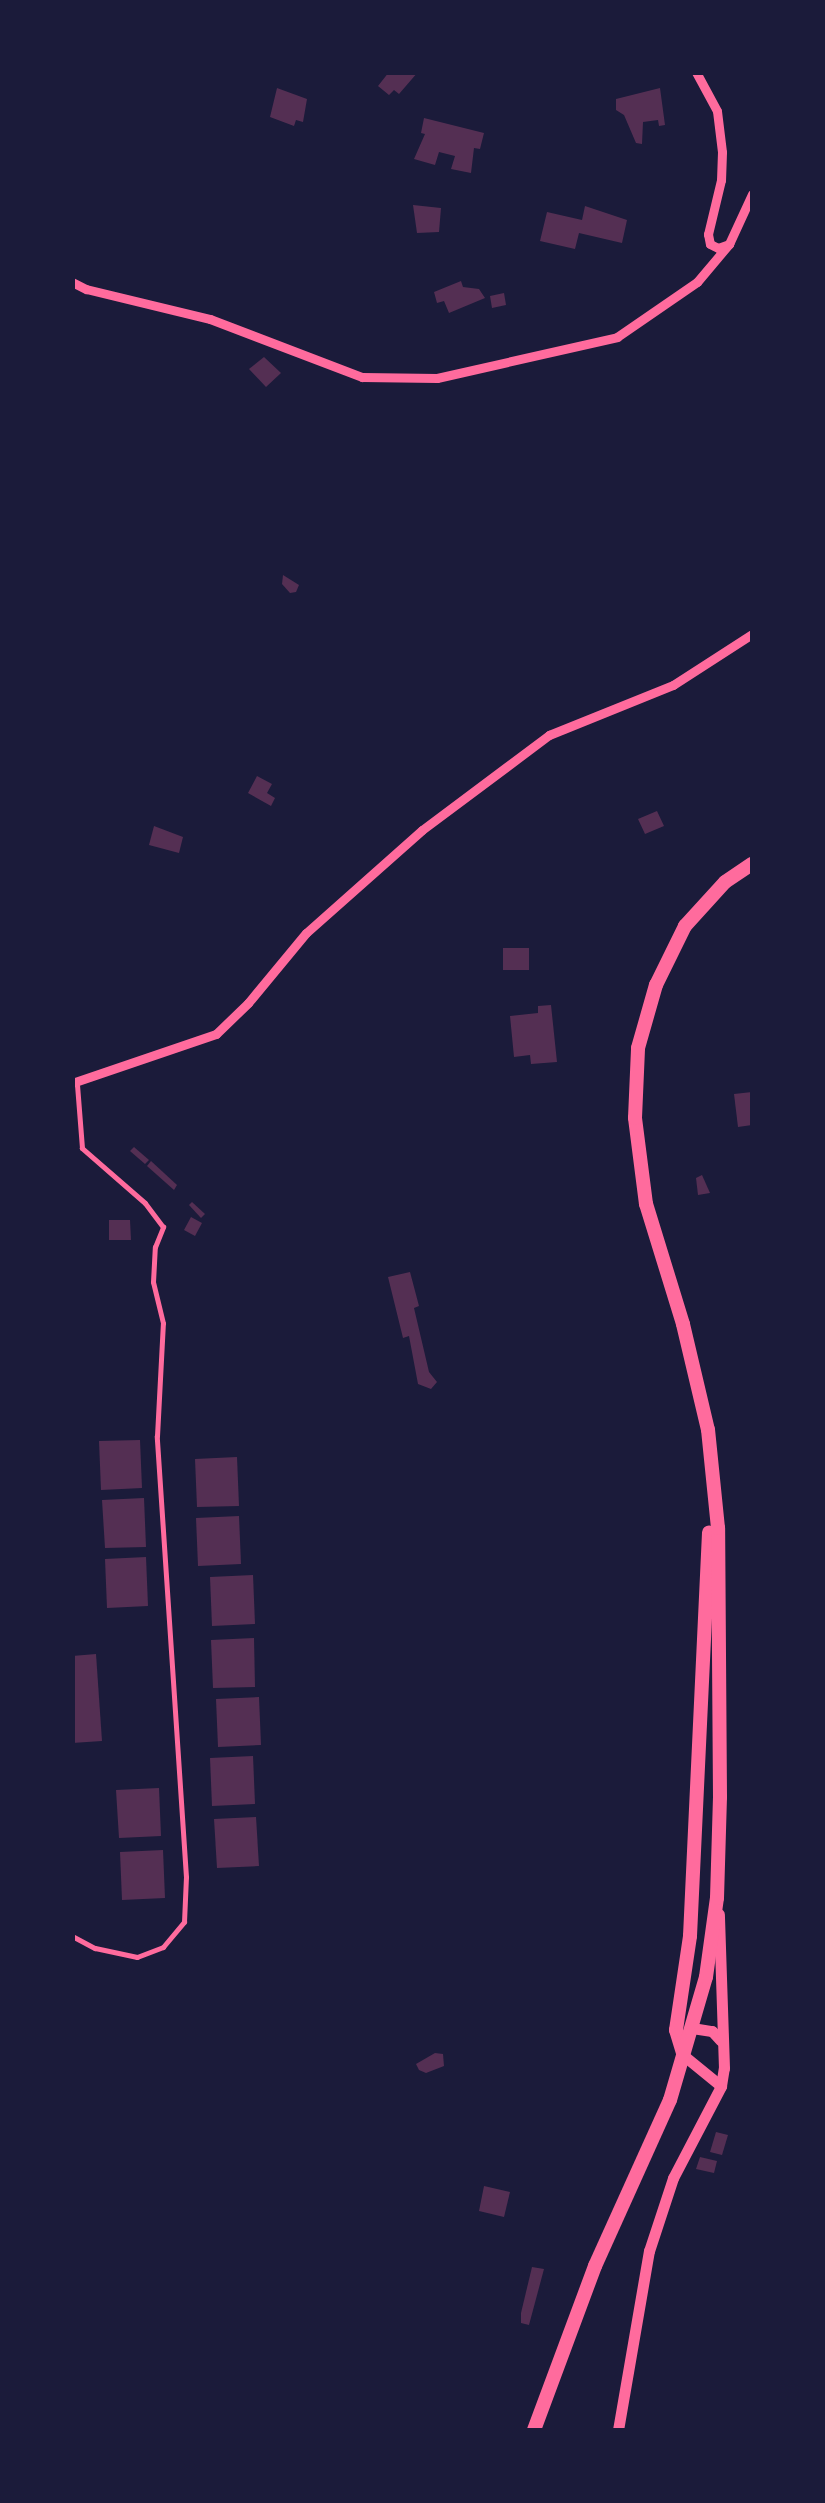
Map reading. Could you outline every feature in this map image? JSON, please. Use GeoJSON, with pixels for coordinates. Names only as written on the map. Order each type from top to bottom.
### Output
{"type":"FeatureCollection","features":[{"type":"Feature","properties":{"kind":"main road"},"geometry":{"type":"LineString","coordinates":[[534,2430],[554,2367],[666,2108],[706,1976],[717,1898],[718,1528],[708,1430],[646,1204],[636,1118],[638,1048],[656,984],[685,926],[725,882],[752,864]]}},
{"type":"Feature","properties":{"kind":"main road"},"geometry":{"type":"LineString","coordinates":[[684,2055],[676,2030],[690,1936],[712,1481]]}},
{"type":"Feature","properties":{"kind":"street"},"geometry":{"type":"LineString","coordinates":[[696,72],[718,111],[722,152],[721,180],[708,234],[710,244],[718,248],[729,244]]}},
{"type":"Feature","properties":{"kind":"street"},"geometry":{"type":"LineString","coordinates":[[72,282],[86,289],[210,319],[362,377],[438,378],[617,337],[697,282],[729,244],[752,194]]}},
{"type":"Feature","properties":{"kind":"street"},"geometry":{"type":"LineString","coordinates":[[74,1084],[216,1034],[248,1004],[306,933],[422,830],[549,735],[672,685],[752,634]]}},
{"type":"Feature","properties":{"kind":"street"},"geometry":{"type":"LineString","coordinates":[[618,2430],[649,2250],[673,2178],[720,2086],[724,2068],[722,1942],[717,1898]]}},
{"type":"Feature","properties":{"kind":"street"},"geometry":{"type":"LineString","coordinates":[[692,2028],[712,2031],[721,2041]]}},
{"type":"Feature","properties":{"kind":"street"},"geometry":{"type":"LineString","coordinates":[[684,2055],[720,2086]]}},
{"type":"Feature","properties":{"kind":"lane"},"geometry":{"type":"LineString","coordinates":[[72,1936],[95,1948],[137,1956],[163,1947],[184,1922],[186,1876],[157,1436],[163,1397],[164,1323],[153,1282],[155,1247],[162,1227],[145,1203],[82,1148],[76,1138],[74,1084]]}},
{"type":"Feature","properties":{"kind":"building"},"geometry":{"type":"Polygon","coordinates":[[[389,72],[418,72],[399,94],[394,90],[389,95],[378,86],[389,72]]]}},
{"type":"Feature","properties":{"kind":"building"},"geometry":{"type":"Polygon","coordinates":[[[277,88],[307,99],[303,122],[296,120],[294,126],[270,117],[277,88]]]}},
{"type":"Feature","properties":{"kind":"building"},"geometry":{"type":"Polygon","coordinates":[[[660,88],[665,125],[659,126],[658,120],[643,122],[642,144],[636,143],[624,115],[616,110],[616,99],[660,88]]]}},
{"type":"Feature","properties":{"kind":"building"},"geometry":{"type":"Polygon","coordinates":[[[424,118],[484,133],[480,149],[474,148],[471,173],[451,169],[455,156],[439,152],[435,165],[414,159],[425,134],[421,133],[424,118]]]}},
{"type":"Feature","properties":{"kind":"building"},"geometry":{"type":"Polygon","coordinates":[[[413,205],[441,208],[439,232],[417,233],[413,205]]]}},
{"type":"Feature","properties":{"kind":"building"},"geometry":{"type":"Polygon","coordinates":[[[585,206],[627,220],[622,243],[579,233],[575,249],[540,241],[547,212],[582,220],[585,206]]]}},
{"type":"Feature","properties":{"kind":"building"},"geometry":{"type":"Polygon","coordinates":[[[461,281],[463,287],[479,289],[485,298],[449,313],[444,301],[437,303],[434,292],[461,281]]]}},
{"type":"Feature","properties":{"kind":"building"},"geometry":{"type":"Polygon","coordinates":[[[504,293],[506,305],[492,308],[490,296],[504,293]]]}},
{"type":"Feature","properties":{"kind":"building"},"geometry":{"type":"Polygon","coordinates":[[[264,357],[281,373],[266,387],[249,369],[264,357]]]}},
{"type":"Feature","properties":{"kind":"building"},"geometry":{"type":"Polygon","coordinates":[[[283,575],[299,585],[296,592],[290,593],[282,584],[283,575]]]}},
{"type":"Feature","properties":{"kind":"building"},"geometry":{"type":"Polygon","coordinates":[[[257,776],[272,784],[267,793],[275,798],[271,806],[248,793],[257,776]]]}},
{"type":"Feature","properties":{"kind":"building"},"geometry":{"type":"Polygon","coordinates":[[[657,811],[664,826],[645,834],[638,819],[657,811]]]}},
{"type":"Feature","properties":{"kind":"building"},"geometry":{"type":"Polygon","coordinates":[[[154,826],[183,837],[179,853],[149,845],[154,826]]]}},
{"type":"Feature","properties":{"kind":"building"},"geometry":{"type":"Polygon","coordinates":[[[503,948],[529,948],[529,970],[503,970],[503,948]]]}},
{"type":"Feature","properties":{"kind":"building"},"geometry":{"type":"Polygon","coordinates":[[[551,1005],[557,1062],[531,1064],[530,1055],[514,1057],[510,1016],[538,1013],[538,1006],[551,1005]]]}},
{"type":"Feature","properties":{"kind":"building"},"geometry":{"type":"Polygon","coordinates":[[[752,1092],[752,1125],[738,1127],[734,1094],[752,1092]]]}},
{"type":"Feature","properties":{"kind":"building"},"geometry":{"type":"Polygon","coordinates":[[[134,1147],[149,1160],[145,1164],[130,1151],[134,1147]]]}},
{"type":"Feature","properties":{"kind":"building"},"geometry":{"type":"Polygon","coordinates":[[[151,1161],[177,1185],[174,1190],[147,1166],[151,1161]]]}},
{"type":"Feature","properties":{"kind":"building"},"geometry":{"type":"Polygon","coordinates":[[[702,1175],[710,1193],[698,1195],[696,1178],[702,1175]]]}},
{"type":"Feature","properties":{"kind":"building"},"geometry":{"type":"Polygon","coordinates":[[[192,1202],[205,1214],[201,1218],[189,1205],[192,1202]]]}},
{"type":"Feature","properties":{"kind":"building"},"geometry":{"type":"Polygon","coordinates":[[[191,1217],[202,1223],[195,1236],[184,1230],[191,1217]]]}},
{"type":"Feature","properties":{"kind":"building"},"geometry":{"type":"Polygon","coordinates":[[[109,1220],[130,1220],[131,1240],[109,1240],[109,1220]]]}},
{"type":"Feature","properties":{"kind":"building"},"geometry":{"type":"Polygon","coordinates":[[[410,1272],[429,1372],[437,1382],[431,1389],[418,1384],[409,1336],[403,1338],[388,1277],[410,1272]]]}},
{"type":"Feature","properties":{"kind":"building"},"geometry":{"type":"Polygon","coordinates":[[[140,1440],[142,1488],[101,1490],[99,1441],[140,1440]]]}},
{"type":"Feature","properties":{"kind":"building"},"geometry":{"type":"Polygon","coordinates":[[[237,1457],[239,1506],[197,1507],[195,1459],[237,1457]]]}},
{"type":"Feature","properties":{"kind":"building"},"geometry":{"type":"Polygon","coordinates":[[[144,1498],[146,1547],[105,1548],[102,1500],[144,1498]]]}},
{"type":"Feature","properties":{"kind":"building"},"geometry":{"type":"Polygon","coordinates":[[[239,1516],[241,1564],[198,1566],[196,1518],[239,1516]]]}},
{"type":"Feature","properties":{"kind":"building"},"geometry":{"type":"Polygon","coordinates":[[[146,1557],[148,1606],[107,1608],[105,1559],[146,1557]]]}},
{"type":"Feature","properties":{"kind":"building"},"geometry":{"type":"Polygon","coordinates":[[[253,1575],[255,1624],[212,1626],[210,1577],[253,1575]]]}},
{"type":"Feature","properties":{"kind":"building"},"geometry":{"type":"Polygon","coordinates":[[[254,1638],[255,1687],[213,1688],[211,1640],[254,1638]]]}},
{"type":"Feature","properties":{"kind":"building"},"geometry":{"type":"Polygon","coordinates":[[[96,1654],[102,1741],[72,1743],[72,1656],[96,1654]]]}},
{"type":"Feature","properties":{"kind":"building"},"geometry":{"type":"Polygon","coordinates":[[[259,1697],[261,1745],[218,1747],[216,1699],[259,1697]]]}},
{"type":"Feature","properties":{"kind":"building"},"geometry":{"type":"Polygon","coordinates":[[[253,1756],[255,1804],[212,1806],[210,1758],[253,1756]]]}},
{"type":"Feature","properties":{"kind":"building"},"geometry":{"type":"Polygon","coordinates":[[[159,1788],[161,1836],[119,1838],[116,1790],[159,1788]]]}},
{"type":"Feature","properties":{"kind":"building"},"geometry":{"type":"Polygon","coordinates":[[[256,1817],[259,1866],[217,1868],[214,1819],[256,1817]]]}},
{"type":"Feature","properties":{"kind":"building"},"geometry":{"type":"Polygon","coordinates":[[[163,1850],[165,1898],[122,1900],[120,1852],[163,1850]]]}},
{"type":"Feature","properties":{"kind":"building"},"geometry":{"type":"Polygon","coordinates":[[[435,2053],[443,2054],[444,2066],[426,2073],[419,2070],[416,2064],[435,2053]]]}},
{"type":"Feature","properties":{"kind":"building"},"geometry":{"type":"Polygon","coordinates":[[[716,2132],[728,2135],[722,2155],[710,2152],[716,2132]]]}},
{"type":"Feature","properties":{"kind":"building"},"geometry":{"type":"Polygon","coordinates":[[[700,2157],[717,2161],[714,2173],[696,2169],[700,2157]]]}},
{"type":"Feature","properties":{"kind":"building"},"geometry":{"type":"Polygon","coordinates":[[[484,2186],[510,2192],[504,2217],[479,2211],[484,2186]]]}},
{"type":"Feature","properties":{"kind":"building"},"geometry":{"type":"Polygon","coordinates":[[[532,2267],[544,2269],[529,2325],[521,2323],[521,2313],[532,2267]]]}}]}
